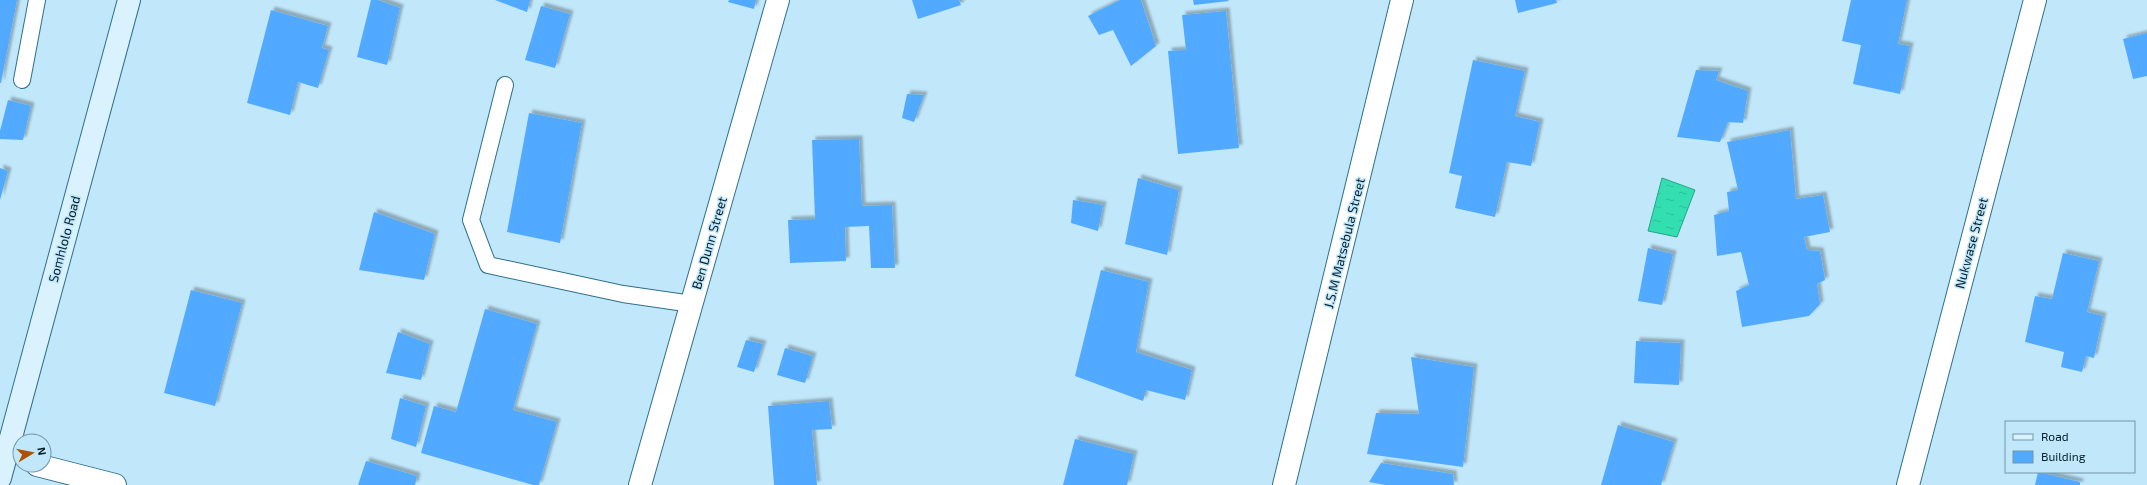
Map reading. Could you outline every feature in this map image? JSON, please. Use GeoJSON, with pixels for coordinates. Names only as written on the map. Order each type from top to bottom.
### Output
{"type":"FeatureCollection","features":[{"type":"Feature","properties":{"kind":"main road","name":"Somhlolo Road"},"geometry":{"type":"LineString","coordinates":[[6,463],[129,0]]}},
{"type":"Feature","properties":{"kind":"street","name":"Ben Dunn Street"},"geometry":{"type":"LineString","coordinates":[[640,485],[778,0]]}},
{"type":"Feature","properties":{"kind":"street","name":"J.S.M Matsebula Street"},"geometry":{"type":"LineString","coordinates":[[1284,485],[1402,0]]}},
{"type":"Feature","properties":{"kind":"street","name":"Nukwase Street"},"geometry":{"type":"LineString","coordinates":[[1908,485],[2035,0]]}},
{"type":"Feature","properties":{"kind":"street"},"geometry":{"type":"LineString","coordinates":[[52,469],[116,485]]}},
{"type":"Feature","properties":{"kind":"lane"},"geometry":{"type":"LineString","coordinates":[[22,80],[37,0]]}},
{"type":"Feature","properties":{"kind":"lane"},"geometry":{"type":"LineString","coordinates":[[505,85],[471,220],[488,265],[623,294],[692,304]]}},
{"type":"Feature","properties":{"kind":"water"},"geometry":{"type":"Polygon","coordinates":[[[1662,178],[1695,190],[1677,237],[1648,231],[1662,178]]]}},
{"type":"Feature","properties":{"kind":"building"},"geometry":{"type":"Polygon","coordinates":[[[0,0],[17,0],[1,83],[0,83],[0,0]]]}},
{"type":"Feature","properties":{"kind":"building"},"geometry":{"type":"Polygon","coordinates":[[[371,0],[378,0],[400,8],[387,65],[357,57],[371,0]]]}},
{"type":"Feature","properties":{"kind":"building"},"geometry":{"type":"Polygon","coordinates":[[[495,0],[530,0],[527,12],[495,0]]]}},
{"type":"Feature","properties":{"kind":"building"},"geometry":{"type":"Polygon","coordinates":[[[729,0],[756,0],[754,9],[728,2],[729,0]]]}},
{"type":"Feature","properties":{"kind":"building"},"geometry":{"type":"Polygon","coordinates":[[[912,0],[959,0],[961,5],[918,19],[912,0]]]}},
{"type":"Feature","properties":{"kind":"building"},"geometry":{"type":"Polygon","coordinates":[[[1120,0],[1141,0],[1156,46],[1131,66],[1113,30],[1099,35],[1088,16],[1120,0]]]}},
{"type":"Feature","properties":{"kind":"building"},"geometry":{"type":"Polygon","coordinates":[[[1193,0],[1228,0],[1229,1],[1194,5],[1193,0]]]}},
{"type":"Feature","properties":{"kind":"building"},"geometry":{"type":"Polygon","coordinates":[[[1515,0],[1556,0],[1557,3],[1518,13],[1515,0]]]}},
{"type":"Feature","properties":{"kind":"building"},"geometry":{"type":"Polygon","coordinates":[[[1851,0],[1907,0],[1898,44],[1910,46],[1900,94],[1853,84],[1861,45],[1842,41],[1851,0]]]}},
{"type":"Feature","properties":{"kind":"building"},"geometry":{"type":"Polygon","coordinates":[[[541,6],[570,14],[555,68],[525,60],[541,6]]]}},
{"type":"Feature","properties":{"kind":"building"},"geometry":{"type":"Polygon","coordinates":[[[271,10],[328,26],[322,48],[329,50],[318,88],[298,82],[290,115],[247,103],[271,10]]]}},
{"type":"Feature","properties":{"kind":"building"},"geometry":{"type":"Polygon","coordinates":[[[1226,11],[1239,148],[1178,154],[1168,51],[1186,50],[1182,15],[1226,11]]]}},
{"type":"Feature","properties":{"kind":"building"},"geometry":{"type":"Polygon","coordinates":[[[2147,33],[2147,76],[2133,79],[2123,39],[2147,33]]]}},
{"type":"Feature","properties":{"kind":"building"},"geometry":{"type":"Polygon","coordinates":[[[1473,60],[1525,71],[1515,116],[1540,122],[1531,166],[1507,162],[1495,217],[1455,208],[1462,176],[1449,173],[1473,60]]]}},
{"type":"Feature","properties":{"kind":"building"},"geometry":{"type":"Polygon","coordinates":[[[1696,70],[1719,71],[1716,80],[1748,91],[1743,123],[1728,122],[1720,142],[1677,137],[1696,70]]]}},
{"type":"Feature","properties":{"kind":"building"},"geometry":{"type":"Polygon","coordinates":[[[907,94],[924,95],[914,122],[902,118],[907,94]]]}},
{"type":"Feature","properties":{"kind":"building"},"geometry":{"type":"Polygon","coordinates":[[[8,100],[31,106],[23,140],[0,139],[0,131],[8,100]]]}},
{"type":"Feature","properties":{"kind":"building"},"geometry":{"type":"Polygon","coordinates":[[[529,113],[582,123],[560,243],[507,232],[529,113]]]}},
{"type":"Feature","properties":{"kind":"building"},"geometry":{"type":"Polygon","coordinates":[[[1790,130],[1796,199],[1823,195],[1830,232],[1804,237],[1807,250],[1820,251],[1825,280],[1817,284],[1820,304],[1809,316],[1742,327],[1736,291],[1749,285],[1741,252],[1717,256],[1714,215],[1729,211],[1727,192],[1738,190],[1727,142],[1790,130]]]}},
{"type":"Feature","properties":{"kind":"building"},"geometry":{"type":"Polygon","coordinates":[[[859,139],[862,206],[892,205],[895,268],[871,268],[869,226],[845,227],[846,261],[790,263],[788,220],[815,219],[812,140],[859,139]]]}},
{"type":"Feature","properties":{"kind":"building"},"geometry":{"type":"Polygon","coordinates":[[[0,168],[8,171],[0,200],[0,168]]]}},
{"type":"Feature","properties":{"kind":"building"},"geometry":{"type":"Polygon","coordinates":[[[1138,178],[1179,190],[1167,255],[1125,244],[1138,178]]]}},
{"type":"Feature","properties":{"kind":"building"},"geometry":{"type":"Polygon","coordinates":[[[1073,200],[1103,205],[1098,231],[1071,223],[1073,200]]]}},
{"type":"Feature","properties":{"kind":"building"},"geometry":{"type":"Polygon","coordinates":[[[374,212],[435,234],[424,280],[359,270],[374,212]]]}},
{"type":"Feature","properties":{"kind":"building"},"geometry":{"type":"Polygon","coordinates":[[[1648,248],[1673,254],[1662,305],[1638,301],[1648,248]]]}},
{"type":"Feature","properties":{"kind":"building"},"geometry":{"type":"Polygon","coordinates":[[[2063,253],[2099,261],[2087,312],[2103,316],[2094,358],[2086,356],[2082,372],[2061,367],[2064,352],[2025,342],[2035,296],[2052,299],[2063,253]]]}},
{"type":"Feature","properties":{"kind":"building"},"geometry":{"type":"Polygon","coordinates":[[[1101,270],[1149,282],[1136,352],[1192,370],[1185,400],[1146,390],[1143,401],[1075,376],[1101,270]]]}},
{"type":"Feature","properties":{"kind":"building"},"geometry":{"type":"Polygon","coordinates":[[[191,290],[242,303],[215,406],[164,393],[191,290]]]}},
{"type":"Feature","properties":{"kind":"building"},"geometry":{"type":"Polygon","coordinates":[[[485,309],[537,324],[513,410],[557,422],[539,485],[533,485],[421,453],[434,406],[456,412],[485,309]]]}},
{"type":"Feature","properties":{"kind":"building"},"geometry":{"type":"Polygon","coordinates":[[[398,332],[430,344],[421,380],[386,373],[398,332]]]}},
{"type":"Feature","properties":{"kind":"building"},"geometry":{"type":"Polygon","coordinates":[[[746,340],[763,344],[754,372],[737,367],[746,340]]]}},
{"type":"Feature","properties":{"kind":"building"},"geometry":{"type":"Polygon","coordinates":[[[1636,341],[1681,343],[1679,385],[1634,383],[1636,341]]]}},
{"type":"Feature","properties":{"kind":"building"},"geometry":{"type":"Polygon","coordinates":[[[785,348],[813,356],[805,383],[777,375],[785,348]]]}},
{"type":"Feature","properties":{"kind":"building"},"geometry":{"type":"Polygon","coordinates":[[[1411,357],[1474,367],[1463,467],[1367,454],[1376,413],[1419,414],[1411,357]]]}},
{"type":"Feature","properties":{"kind":"building"},"geometry":{"type":"Polygon","coordinates":[[[400,398],[426,406],[416,447],[391,439],[400,398]]]}},
{"type":"Feature","properties":{"kind":"building"},"geometry":{"type":"Polygon","coordinates":[[[829,401],[832,429],[812,430],[817,485],[774,485],[768,406],[829,401]]]}},
{"type":"Feature","properties":{"kind":"building"},"geometry":{"type":"Polygon","coordinates":[[[1618,425],[1674,442],[1661,485],[1601,485],[1618,425]]]}},
{"type":"Feature","properties":{"kind":"building"},"geometry":{"type":"Polygon","coordinates":[[[1075,439],[1134,454],[1127,485],[1063,485],[1075,439]]]}},
{"type":"Feature","properties":{"kind":"building"},"geometry":{"type":"Polygon","coordinates":[[[366,461],[417,476],[415,485],[358,485],[366,461]]]}},
{"type":"Feature","properties":{"kind":"building"},"geometry":{"type":"Polygon","coordinates":[[[1381,463],[1453,474],[1454,485],[1385,485],[1369,482],[1381,463]]]}},
{"type":"Feature","properties":{"kind":"building"},"geometry":{"type":"Polygon","coordinates":[[[2038,473],[2080,482],[2080,485],[2035,485],[2038,473]]]}}]}
